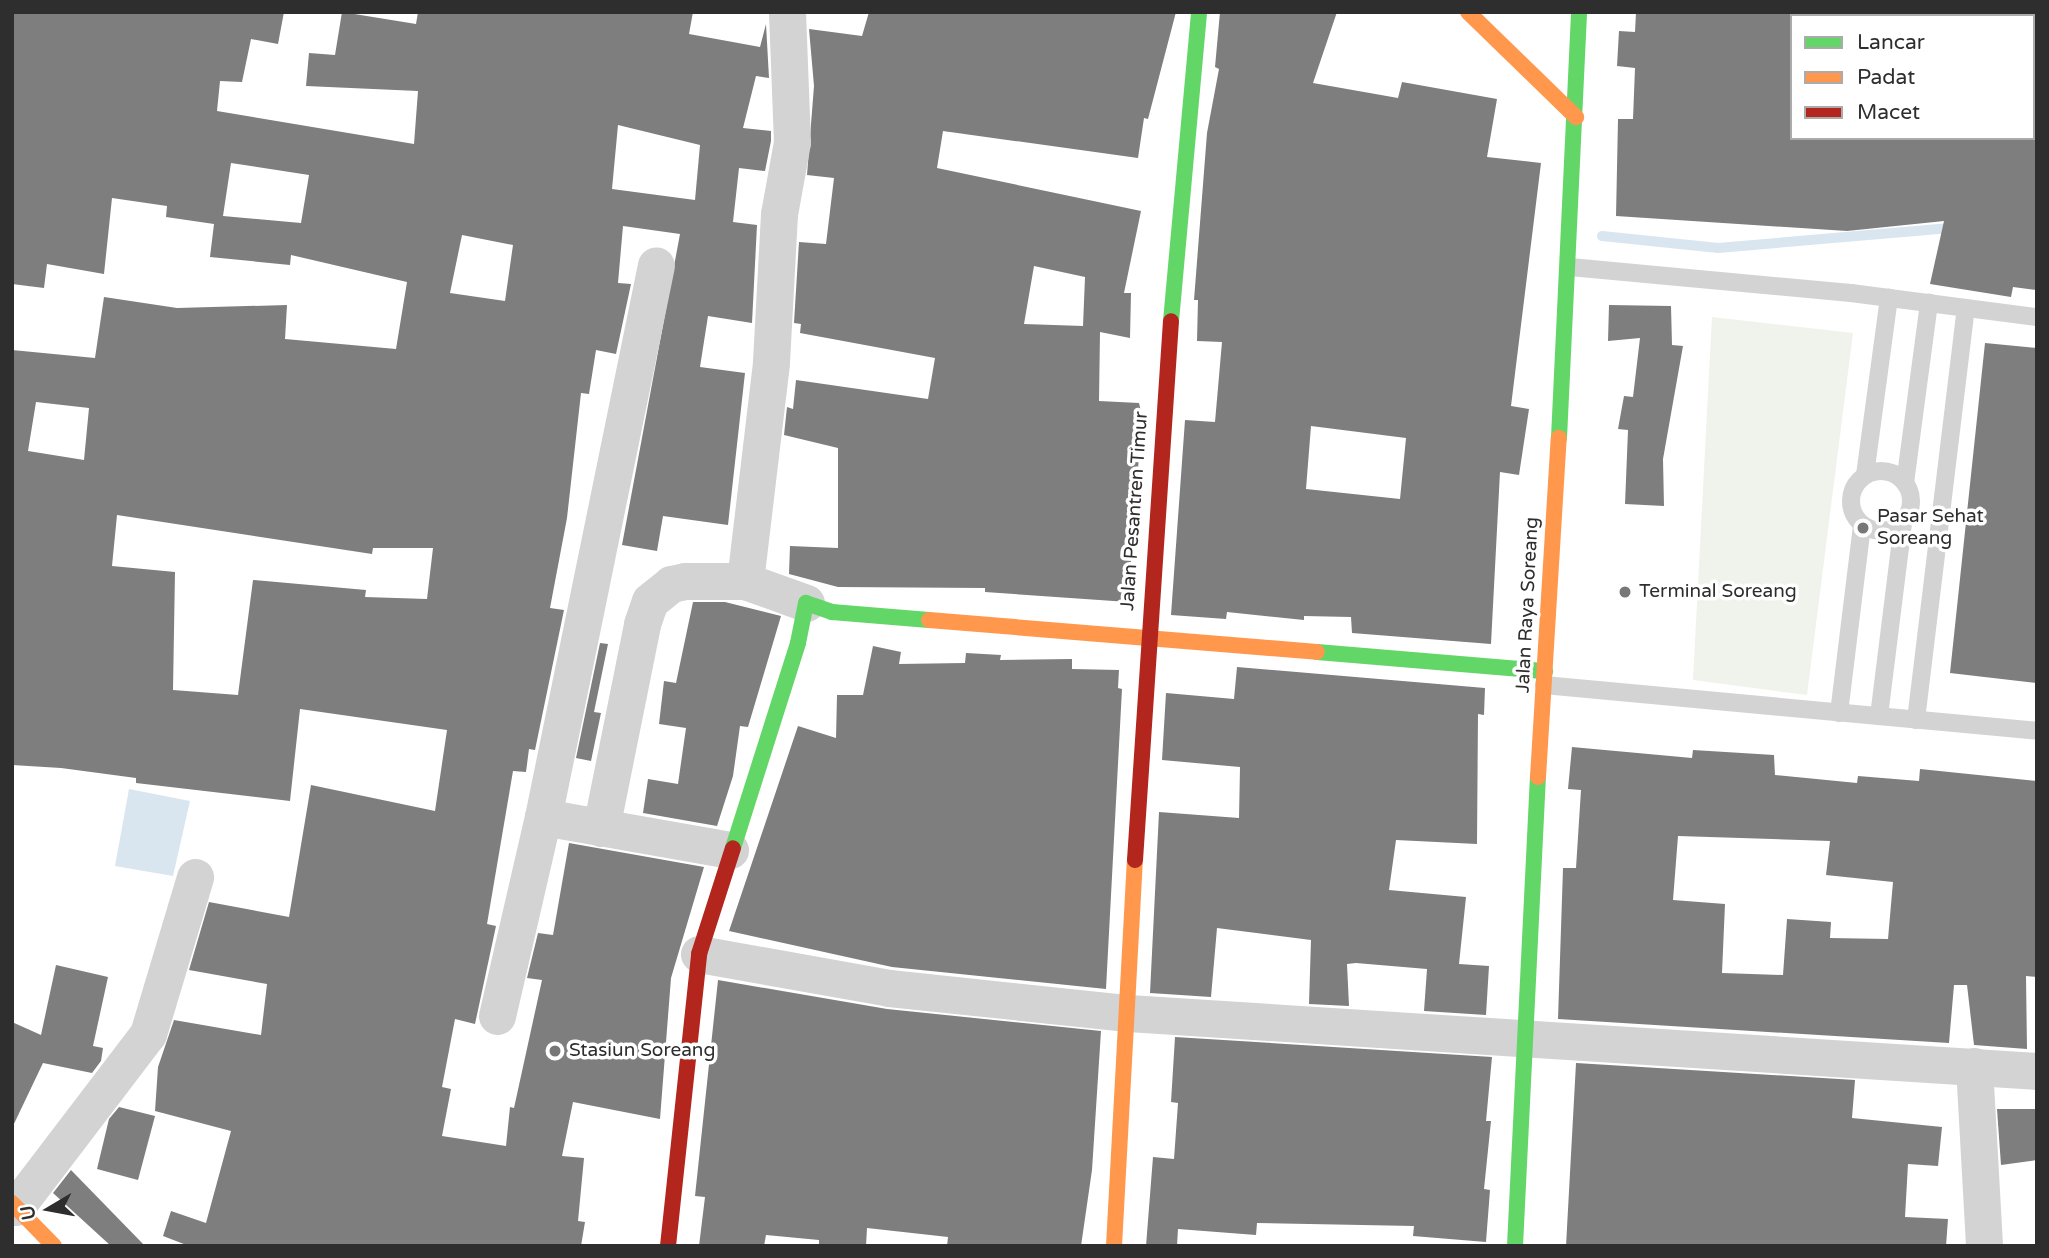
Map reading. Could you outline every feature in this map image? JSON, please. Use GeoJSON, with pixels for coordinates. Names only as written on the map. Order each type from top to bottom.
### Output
{"type":"FeatureCollection","features":[{"type":"Feature","properties":{"kind":"main road","name":"Jalan Pesantren Timur"},"geometry":{"type":"LineString","coordinates":[[1114,1246],[1147,637],[1185,131],[1199,12]]}},
{"type":"Feature","properties":{"kind":"main road"},"geometry":{"type":"LineString","coordinates":[[1468,12],[1576,117]]}},
{"type":"Feature","properties":{"kind":"main road","name":"Jalan Raya Soreang"},"geometry":{"type":"LineString","coordinates":[[1515,1246],[1522,1040],[1570,267],[1578,12]]}},
{"type":"Feature","properties":{"kind":"main road"},"geometry":{"type":"LineString","coordinates":[[668,1246],[699,954],[730,850],[799,643],[806,603],[832,612],[1147,637],[1545,678]]}},
{"type":"Feature","properties":{"kind":"main road"},"geometry":{"type":"LineString","coordinates":[[14,1205],[54,1246]]}},
{"type":"Feature","properties":{"kind":"street"},"geometry":{"type":"LineString","coordinates":[[745,581],[771,363],[779,214],[792,142],[787,12]]}},
{"type":"Feature","properties":{"kind":"street"},"geometry":{"type":"LineString","coordinates":[[497,1016],[543,817],[656,265]]}},
{"type":"Feature","properties":{"kind":"street"},"geometry":{"type":"LineString","coordinates":[[601,828],[650,601],[671,584],[685,581],[745,581],[806,603]]}},
{"type":"Feature","properties":{"kind":"street"},"geometry":{"type":"LineString","coordinates":[[543,817],[730,850]]}},
{"type":"Feature","properties":{"kind":"street"},"geometry":{"type":"LineString","coordinates":[[14,1205],[148,1034],[195,877]]}},
{"type":"Feature","properties":{"kind":"street"},"geometry":{"type":"LineString","coordinates":[[699,954],[889,988],[1128,1013],[2037,1071]]}},
{"type":"Feature","properties":{"kind":"street"},"geometry":{"type":"LineString","coordinates":[[1974,1066],[1984,1246]]}},
{"type":"Feature","properties":{"kind":"lane"},"geometry":{"type":"LineString","coordinates":[[1570,267],[1889,298],[2037,317]]}},
{"type":"Feature","properties":{"kind":"lane"},"geometry":{"type":"LineString","coordinates":[[1865,475],[1889,298]]}},
{"type":"Feature","properties":{"kind":"lane"},"geometry":{"type":"LineString","coordinates":[[1879,716],[1903,523],[1910,511],[1905,482],[1929,303]]}},
{"type":"Feature","properties":{"kind":"lane"},"geometry":{"type":"LineString","coordinates":[[1916,720],[1966,308]]}},
{"type":"Feature","properties":{"kind":"lane"},"geometry":{"type":"LineString","coordinates":[[1839,713],[1862,526],[1851,499],[1855,485],[1865,475],[1880,471],[1905,482]]}},
{"type":"Feature","properties":{"kind":"lane"},"geometry":{"type":"LineString","coordinates":[[1862,526],[1875,531],[1903,523]]}},
{"type":"Feature","properties":{"kind":"lane"},"geometry":{"type":"LineString","coordinates":[[1545,678],[1839,713],[2037,731]]}},
{"type":"Feature","properties":{"kind":"shaded area"},"geometry":{"type":"Polygon","coordinates":[[[1712,317],[1853,333],[1807,695],[1693,680],[1712,317]]]}},
{"type":"Feature","properties":{"kind":"shaded area"},"geometry":{"type":"Polygon","coordinates":[[[129,789],[190,801],[173,876],[115,866],[129,789]]]}},
{"type":"Feature","properties":{"kind":"building"},"geometry":{"type":"Polygon","coordinates":[[[12,12],[284,12],[278,44],[251,39],[242,82],[220,81],[217,111],[414,144],[418,91],[306,86],[309,53],[335,55],[342,12],[416,24],[418,12],[693,12],[689,34],[760,47],[766,24],[769,78],[756,76],[743,128],[771,131],[771,141],[765,171],[739,168],[733,222],[757,225],[752,323],[708,316],[700,367],[745,373],[728,525],[663,516],[657,551],[622,545],[680,234],[623,226],[618,283],[631,284],[616,354],[596,350],[589,394],[581,393],[567,518],[550,608],[564,610],[535,750],[529,749],[526,772],[513,771],[487,924],[496,926],[475,1024],[455,1019],[442,1087],[451,1089],[442,1136],[506,1146],[510,1107],[514,1108],[542,980],[527,978],[538,933],[553,935],[569,843],[704,867],[671,978],[660,1119],[573,1102],[562,1156],[584,1158],[578,1221],[585,1222],[581,1246],[189,1246],[163,1236],[171,1211],[206,1223],[231,1131],[155,1111],[158,1067],[174,1020],[261,1035],[267,984],[189,970],[209,902],[289,917],[311,785],[435,811],[447,730],[300,709],[290,801],[136,783],[136,778],[61,768],[12,765],[12,350],[95,358],[104,297],[177,308],[287,305],[285,339],[396,349],[407,282],[291,255],[290,265],[210,257],[214,224],[166,217],[167,206],[112,198],[104,274],[47,264],[44,288],[12,284],[12,12]],[[618,125],[612,189],[695,200],[700,145],[618,125]],[[231,163],[223,216],[301,223],[309,175],[231,163]],[[462,235],[450,293],[505,301],[513,245],[462,235]],[[36,402],[28,451],[84,460],[89,408],[36,402]],[[117,515],[112,566],[175,572],[173,690],[238,695],[253,580],[366,590],[365,597],[427,599],[433,548],[373,548],[372,554],[117,515]]]}},
{"type":"Feature","properties":{"kind":"building"},"geometry":{"type":"Polygon","coordinates":[[[869,12],[1176,12],[1148,119],[1144,118],[1138,158],[943,131],[937,168],[1141,211],[1124,293],[1131,293],[1130,338],[1100,332],[1099,401],[1139,403],[1142,416],[1128,602],[985,592],[985,588],[838,587],[789,574],[790,546],[838,548],[838,448],[784,435],[787,407],[793,409],[796,380],[928,399],[935,358],[800,333],[801,324],[794,323],[799,242],[826,244],[834,178],[807,175],[814,86],[809,29],[862,36],[869,12]],[[1034,266],[1024,324],[1083,326],[1085,277],[1034,266]]]}},
{"type":"Feature","properties":{"kind":"building"},"geometry":{"type":"Polygon","coordinates":[[[1220,12],[1337,12],[1313,83],[1398,98],[1402,82],[1497,99],[1487,157],[1541,163],[1511,406],[1529,409],[1519,475],[1500,472],[1491,644],[1352,633],[1351,617],[1304,616],[1304,620],[1227,612],[1226,619],[1171,615],[1185,420],[1215,422],[1222,342],[1197,341],[1198,300],[1194,300],[1207,133],[1219,69],[1215,67],[1220,12]],[[1311,426],[1306,489],[1400,499],[1406,438],[1311,426]]]}},
{"type":"Feature","properties":{"kind":"building"},"geometry":{"type":"Polygon","coordinates":[[[1636,12],[1792,12],[1790,140],[2037,140],[2037,290],[2013,287],[2011,297],[1930,284],[1944,221],[1847,231],[1616,216],[1618,119],[1633,119],[1635,68],[1617,66],[1619,31],[1635,32],[1636,12]]]}},
{"type":"Feature","properties":{"kind":"building"},"geometry":{"type":"Polygon","coordinates":[[[1609,305],[1671,306],[1672,345],[1683,346],[1663,459],[1664,506],[1625,504],[1628,430],[1618,429],[1624,396],[1633,397],[1640,338],[1608,341],[1609,305]]]}},
{"type":"Feature","properties":{"kind":"building"},"geometry":{"type":"Polygon","coordinates":[[[1985,343],[2037,348],[2037,683],[1950,673],[1985,343]]]}},
{"type":"Feature","properties":{"kind":"building"},"geometry":{"type":"Polygon","coordinates":[[[693,602],[725,602],[781,616],[748,727],[740,726],[733,776],[717,826],[643,813],[648,779],[678,784],[686,728],[659,724],[664,681],[676,683],[693,602]]]}},
{"type":"Feature","properties":{"kind":"building"},"geometry":{"type":"Polygon","coordinates":[[[600,643],[608,644],[594,712],[601,713],[591,761],[576,758],[600,643]]]}},
{"type":"Feature","properties":{"kind":"building"},"geometry":{"type":"Polygon","coordinates":[[[873,646],[901,652],[899,664],[965,663],[966,653],[1001,655],[1000,660],[1072,659],[1072,669],[1119,670],[1118,688],[1122,689],[1106,989],[892,967],[729,931],[798,726],[836,738],[837,695],[863,695],[873,646]]]}},
{"type":"Feature","properties":{"kind":"building"},"geometry":{"type":"Polygon","coordinates":[[[1237,667],[1485,688],[1484,715],[1478,714],[1477,844],[1396,840],[1389,890],[1466,897],[1459,964],[1489,966],[1486,1015],[1424,1011],[1427,969],[1356,963],[1347,964],[1349,1006],[1309,1004],[1311,940],[1217,928],[1211,997],[1150,993],[1159,812],[1239,818],[1240,767],[1162,760],[1166,693],[1234,699],[1237,667]]]}},
{"type":"Feature","properties":{"kind":"building"},"geometry":{"type":"Polygon","coordinates":[[[1572,747],[1692,758],[1693,750],[1774,755],[1775,775],[1857,783],[1858,776],[1919,781],[1920,769],[2037,781],[2037,977],[2026,976],[2027,1049],[1974,1045],[1967,985],[1954,985],[1949,1043],[1558,1019],[1563,868],[1576,868],[1581,790],[1568,789],[1572,747]],[[1678,836],[1673,900],[1725,904],[1722,973],[1783,975],[1787,919],[1831,922],[1830,938],[1888,939],[1893,882],[1826,875],[1830,841],[1678,836]]]}},
{"type":"Feature","properties":{"kind":"building"},"geometry":{"type":"Polygon","coordinates":[[[56,965],[108,977],[93,1046],[103,1048],[101,1061],[92,1073],[43,1063],[12,1128],[12,1022],[41,1035],[56,965]]]}},
{"type":"Feature","properties":{"kind":"building"},"geometry":{"type":"Polygon","coordinates":[[[718,980],[887,1009],[1101,1031],[1092,1170],[1081,1246],[947,1246],[948,1237],[867,1228],[866,1246],[819,1246],[819,1240],[766,1235],[764,1246],[699,1246],[705,1197],[695,1196],[718,980]]]}},
{"type":"Feature","properties":{"kind":"building"},"geometry":{"type":"Polygon","coordinates":[[[1175,1037],[1492,1057],[1486,1121],[1491,1121],[1484,1189],[1490,1190],[1486,1242],[1413,1236],[1414,1226],[1257,1223],[1256,1235],[1178,1229],[1177,1246],[1146,1246],[1153,1157],[1174,1159],[1178,1103],[1171,1102],[1175,1037]]]}},
{"type":"Feature","properties":{"kind":"building"},"geometry":{"type":"Polygon","coordinates":[[[1576,1063],[1855,1080],[1852,1118],[1942,1127],[1938,1166],[1908,1164],[1905,1217],[1948,1219],[1946,1246],[1566,1246],[1576,1063]]]}},
{"type":"Feature","properties":{"kind":"building"},"geometry":{"type":"Polygon","coordinates":[[[119,1107],[155,1116],[138,1180],[97,1169],[109,1119],[119,1107]]]}},
{"type":"Feature","properties":{"kind":"building"},"geometry":{"type":"Polygon","coordinates":[[[1997,1109],[2037,1109],[2037,1160],[2001,1165],[1997,1109]]]}},
{"type":"Feature","properties":{"kind":"building"},"geometry":{"type":"Polygon","coordinates":[[[71,1170],[145,1246],[111,1246],[53,1193],[71,1170]]]}},
{"type":"Feature","properties":{"kind":"waterway"},"geometry":{"type":"LineString","coordinates":[[1602,236],[1718,248],[1953,228]]}},
{"type":"Feature","properties":{"kind":"traffic: fast"},"geometry":{"type":"LineString","coordinates":[[1171,321],[1199,12]]}},
{"type":"Feature","properties":{"kind":"traffic: fast"},"geometry":{"type":"LineString","coordinates":[[1559,438],[1579,12]]}},
{"type":"Feature","properties":{"kind":"traffic: fast"},"geometry":{"type":"LineString","coordinates":[[733,848],[798,643],[806,603],[832,612],[929,620]]}},
{"type":"Feature","properties":{"kind":"traffic: fast"},"geometry":{"type":"LineString","coordinates":[[1317,652],[1545,671]]}},
{"type":"Feature","properties":{"kind":"traffic: fast"},"geometry":{"type":"LineString","coordinates":[[1515,1246],[1538,777]]}},
{"type":"Feature","properties":{"kind":"traffic: slow"},"geometry":{"type":"LineString","coordinates":[[1468,12],[1576,117]]}},
{"type":"Feature","properties":{"kind":"traffic: slow"},"geometry":{"type":"LineString","coordinates":[[1538,777],[1559,438]]}},
{"type":"Feature","properties":{"kind":"traffic: slow"},"geometry":{"type":"LineString","coordinates":[[929,620],[1317,652]]}},
{"type":"Feature","properties":{"kind":"traffic: slow"},"geometry":{"type":"LineString","coordinates":[[1114,1246],[1135,860]]}},
{"type":"Feature","properties":{"kind":"traffic: slow"},"geometry":{"type":"LineString","coordinates":[[12,1203],[54,1246]]}},
{"type":"Feature","properties":{"kind":"traffic: jam"},"geometry":{"type":"LineString","coordinates":[[1135,860],[1171,321]]}},
{"type":"Feature","properties":{"kind":"traffic: jam"},"geometry":{"type":"LineString","coordinates":[[668,1246],[699,954],[733,848]]}},
{"type":"Feature","properties":{"kind":"place","name":"Pasar Sehat Soreang"},"geometry":{"type":"Point","coordinates":[1863,528]}},
{"type":"Feature","properties":{"kind":"place","name":"Terminal Soreang"},"geometry":{"type":"Point","coordinates":[1625,592]}},
{"type":"Feature","properties":{"kind":"place","name":"Stasiun Soreang"},"geometry":{"type":"Point","coordinates":[555,1051]}}]}
